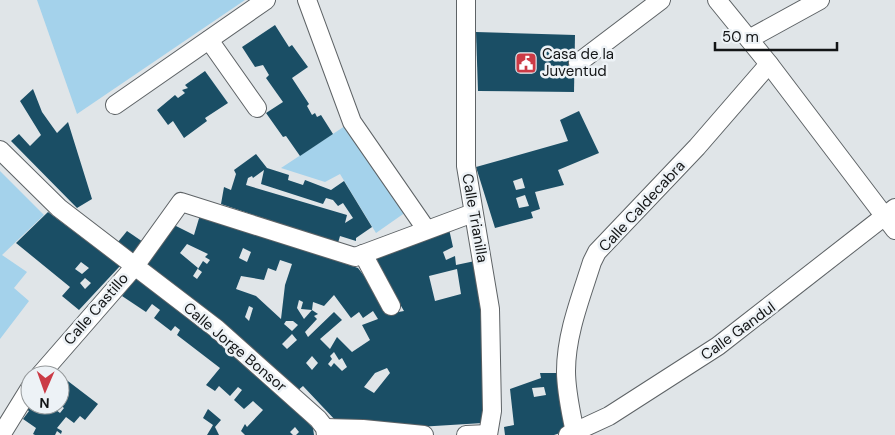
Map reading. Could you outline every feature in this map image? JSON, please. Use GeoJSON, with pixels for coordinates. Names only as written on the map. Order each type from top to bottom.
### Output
{"type":"FeatureCollection","features":[{"type":"Feature","properties":{"kind":"street"},"geometry":{"type":"LineString","coordinates":[[115,104],[266,0]]}},
{"type":"Feature","properties":{"kind":"street"},"geometry":{"type":"LineString","coordinates":[[307,0],[352,122],[426,229]]}},
{"type":"Feature","properties":{"kind":"street","name":"Calle Trianilla"},"geometry":{"type":"LineString","coordinates":[[466,0],[466,166],[490,309],[492,411],[488,434]]}},
{"type":"Feature","properties":{"kind":"street"},"geometry":{"type":"LineString","coordinates":[[578,63],[662,0]]}},
{"type":"Feature","properties":{"kind":"street"},"geometry":{"type":"LineString","coordinates":[[717,0],[892,219]]}},
{"type":"Feature","properties":{"kind":"street"},"geometry":{"type":"LineString","coordinates":[[749,39],[820,0]]}},
{"type":"Feature","properties":{"kind":"street"},"geometry":{"type":"LineString","coordinates":[[209,40],[257,108]]}},
{"type":"Feature","properties":{"kind":"street","name":"Calle Caldecabra"},"geometry":{"type":"LineString","coordinates":[[571,434],[566,354],[570,334],[592,262],[597,252],[697,147],[769,64]]}},
{"type":"Feature","properties":{"kind":"street","name":"Calle Jorge Bonsor"},"geometry":{"type":"LineString","coordinates":[[0,150],[59,208],[217,329],[318,419],[326,432]]}},
{"type":"Feature","properties":{"kind":"street","name":"Calle Castillo"},"geometry":{"type":"LineString","coordinates":[[49,365],[134,266],[181,202],[355,257],[363,254]]}},
{"type":"Feature","properties":{"kind":"street"},"geometry":{"type":"LineString","coordinates":[[391,306],[363,254],[473,213]]}},
{"type":"Feature","properties":{"kind":"street","name":"Calle Gandul"},"geometry":{"type":"LineString","coordinates":[[571,434],[631,403],[718,346],[892,219]]}},
{"type":"Feature","properties":{"kind":"street"},"geometry":{"type":"LineString","coordinates":[[1,435],[20,404]]}},
{"type":"Feature","properties":{"kind":"street"},"geometry":{"type":"LineString","coordinates":[[326,432],[363,429],[424,435]]}},
{"type":"Feature","properties":{"kind":"street"},"geometry":{"type":"LineString","coordinates":[[466,435],[488,434]]}},
{"type":"Feature","properties":{"kind":"shaded area"},"geometry":{"type":"Polygon","coordinates":[[[37,0],[245,0],[77,114],[37,0]]]}},
{"type":"Feature","properties":{"kind":"shaded area"},"geometry":{"type":"Polygon","coordinates":[[[345,126],[406,212],[376,233],[340,174],[325,182],[281,168],[345,126]]]}},
{"type":"Feature","properties":{"kind":"shaded area"},"geometry":{"type":"Polygon","coordinates":[[[0,171],[44,215],[2,255],[27,272],[14,288],[29,301],[0,339],[0,171]]]}},
{"type":"Feature","properties":{"kind":"building"},"geometry":{"type":"Polygon","coordinates":[[[275,25],[289,47],[292,45],[308,67],[292,78],[309,104],[307,106],[312,115],[315,113],[317,117],[321,115],[333,134],[300,156],[286,136],[283,137],[266,113],[283,102],[266,78],[269,75],[263,65],[255,67],[242,47],[275,25]]]}},
{"type":"Feature","properties":{"kind":"building","name":"Casa de la Juventud"},"geometry":{"type":"Polygon","coordinates":[[[476,32],[575,35],[574,92],[478,91],[476,32]]]}},
{"type":"Feature","properties":{"kind":"building"},"geometry":{"type":"Polygon","coordinates":[[[205,71],[228,103],[205,118],[207,121],[184,138],[173,121],[168,125],[157,110],[175,95],[178,98],[185,93],[182,90],[188,88],[185,85],[205,71]]]}},
{"type":"Feature","properties":{"kind":"building"},"geometry":{"type":"Polygon","coordinates":[[[33,89],[42,112],[57,133],[68,122],[92,199],[77,208],[11,141],[19,134],[30,146],[41,135],[20,101],[33,89]]]}},
{"type":"Feature","properties":{"kind":"building"},"geometry":{"type":"Polygon","coordinates":[[[579,111],[599,153],[558,170],[564,185],[535,192],[540,209],[531,212],[533,218],[495,228],[476,167],[568,141],[560,120],[579,111]],[[522,178],[513,181],[516,190],[525,188],[522,178]],[[525,195],[516,198],[519,208],[529,206],[525,195]]]}},
{"type":"Feature","properties":{"kind":"building"},"geometry":{"type":"Polygon","coordinates":[[[256,154],[267,168],[289,175],[288,180],[303,185],[305,180],[331,190],[344,181],[372,227],[356,238],[356,241],[340,236],[338,243],[221,204],[224,187],[231,190],[236,174],[234,170],[256,154]],[[264,170],[253,178],[252,176],[248,178],[246,185],[347,215],[345,223],[353,218],[343,203],[338,206],[333,200],[326,198],[323,204],[261,184],[264,170]]]}},
{"type":"Feature","properties":{"kind":"building"},"geometry":{"type":"Polygon","coordinates":[[[48,212],[120,266],[79,310],[62,296],[70,287],[16,243],[48,212]],[[81,262],[75,269],[82,274],[89,268],[81,262]],[[85,278],[80,283],[85,289],[91,283],[85,278]]]}},
{"type":"Feature","properties":{"kind":"building"},"geometry":{"type":"Polygon","coordinates":[[[200,215],[358,268],[393,313],[404,311],[383,275],[376,257],[449,229],[453,247],[443,252],[446,260],[455,256],[456,265],[475,261],[479,289],[487,420],[483,423],[418,427],[337,422],[303,386],[296,392],[219,319],[147,265],[174,225],[194,235],[200,215]],[[187,244],[180,253],[198,268],[193,276],[197,279],[202,272],[198,269],[203,261],[207,264],[210,260],[205,257],[208,254],[187,244]],[[243,248],[239,258],[247,262],[251,252],[243,248]],[[280,260],[276,271],[268,268],[264,280],[241,276],[236,289],[256,296],[281,319],[285,285],[292,264],[280,260]],[[457,269],[429,276],[435,301],[461,294],[457,269]],[[334,295],[324,306],[313,302],[312,310],[318,314],[314,316],[317,319],[305,332],[308,337],[334,312],[342,320],[320,339],[330,349],[337,337],[352,352],[370,340],[362,325],[378,319],[373,311],[363,318],[359,312],[351,318],[334,295]],[[299,300],[297,308],[304,319],[312,310],[301,309],[303,302],[299,300]],[[249,306],[245,317],[249,321],[253,308],[249,306]],[[286,321],[284,324],[292,331],[298,325],[293,321],[286,321]],[[292,334],[282,344],[287,349],[297,340],[292,334]],[[334,352],[330,356],[332,359],[328,364],[331,367],[334,363],[342,371],[347,367],[342,358],[339,360],[334,352]],[[312,356],[306,363],[312,370],[318,363],[312,356]],[[387,368],[375,373],[364,387],[374,393],[390,373],[387,368]]]}},
{"type":"Feature","properties":{"kind":"building"},"geometry":{"type":"Polygon","coordinates":[[[127,231],[146,244],[136,257],[118,242],[127,231]]]}},
{"type":"Feature","properties":{"kind":"building"},"geometry":{"type":"Polygon","coordinates":[[[141,278],[254,369],[313,428],[314,435],[296,435],[299,432],[295,427],[290,432],[293,435],[245,435],[241,431],[245,424],[247,427],[263,410],[253,401],[244,409],[234,400],[242,390],[238,387],[230,396],[219,386],[215,391],[206,385],[220,368],[177,335],[180,330],[175,326],[171,331],[154,318],[160,310],[152,304],[146,312],[122,296],[135,279],[141,278]]]}},
{"type":"Feature","properties":{"kind":"building"},"geometry":{"type":"Polygon","coordinates":[[[540,373],[562,373],[572,429],[554,435],[505,435],[504,427],[514,425],[510,389],[541,378],[540,373]],[[544,387],[532,388],[534,397],[546,395],[544,387]]]}},
{"type":"Feature","properties":{"kind":"building"},"geometry":{"type":"Polygon","coordinates":[[[70,383],[98,404],[85,420],[80,416],[74,423],[66,417],[57,428],[62,431],[61,434],[57,431],[55,435],[35,435],[33,434],[36,428],[23,419],[26,415],[70,415],[70,383]]]}},
{"type":"Feature","properties":{"kind":"building"},"geometry":{"type":"Polygon","coordinates":[[[208,409],[221,420],[215,427],[219,435],[207,435],[213,425],[203,418],[208,409]]]}},
{"type":"Feature","properties":{"kind":"place","name":"Casa de la Juventud"},"geometry":{"type":"Point","coordinates":[526,63]}}]}
